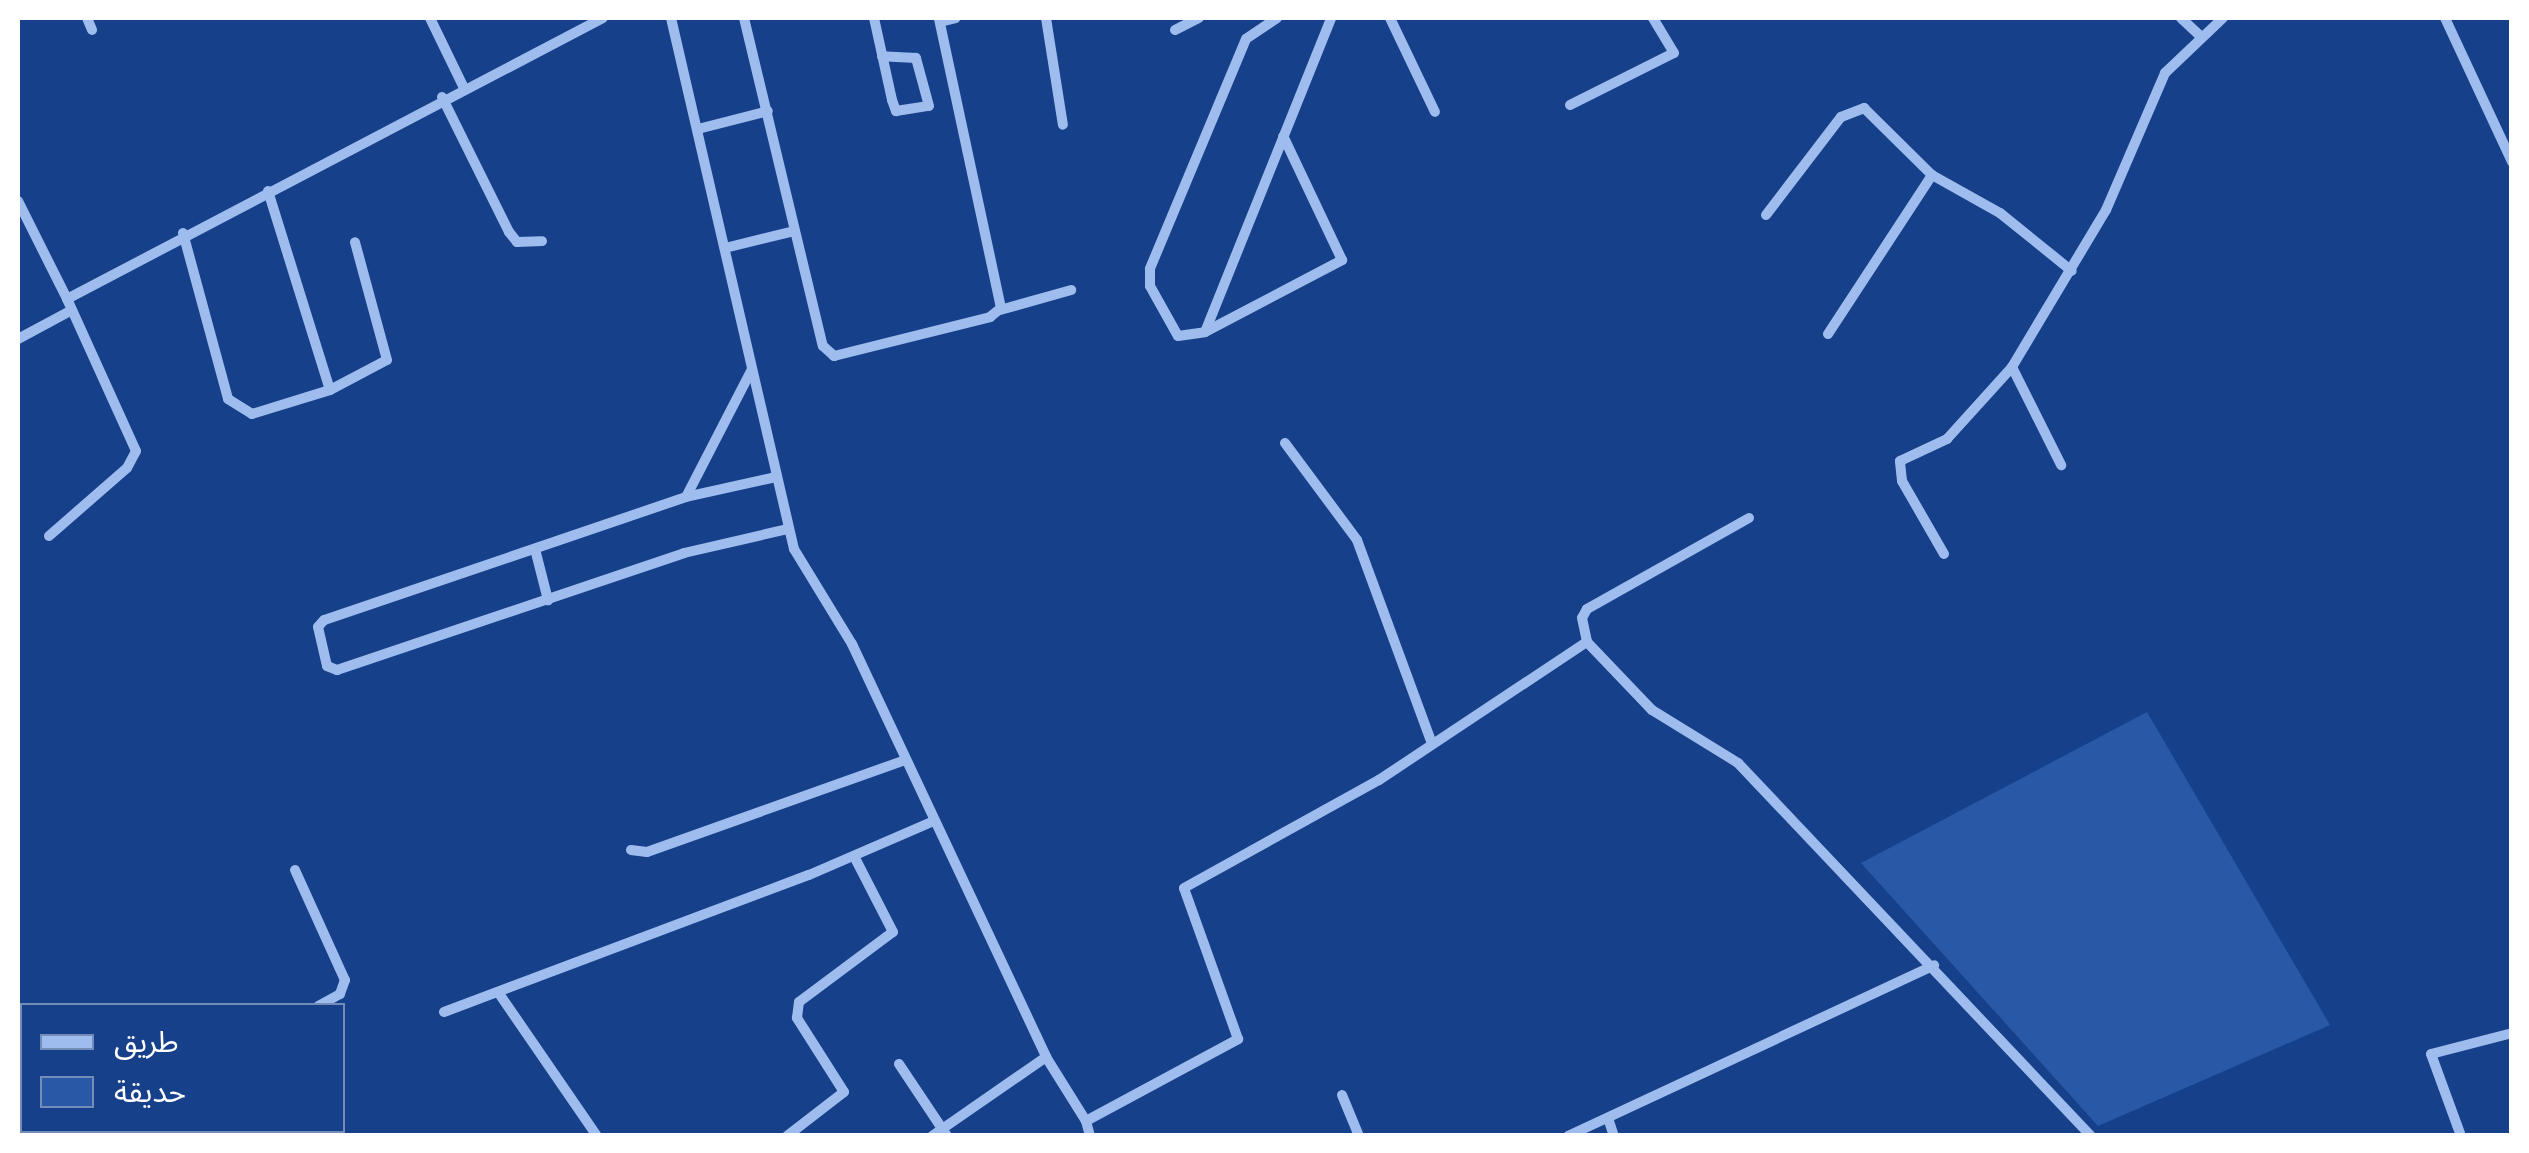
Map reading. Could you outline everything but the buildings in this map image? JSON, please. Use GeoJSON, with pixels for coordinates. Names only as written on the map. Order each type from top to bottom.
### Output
{"type":"FeatureCollection","features":[{"type":"Feature","properties":{"kind":"street"},"geometry":{"type":"LineString","coordinates":[[87,18],[92,30]]}},
{"type":"Feature","properties":{"kind":"street"},"geometry":{"type":"LineString","coordinates":[[430,18],[463,86]]}},
{"type":"Feature","properties":{"kind":"street"},"geometry":{"type":"LineString","coordinates":[[18,339],[183,233],[463,86],[604,18]]}},
{"type":"Feature","properties":{"kind":"street"},"geometry":{"type":"LineString","coordinates":[[671,18],[788,529],[906,760],[1046,1058],[1086,1121],[1090,1136]]}},
{"type":"Feature","properties":{"kind":"street"},"geometry":{"type":"LineString","coordinates":[[744,18],[794,231],[828,354],[1072,290]]}},
{"type":"Feature","properties":{"kind":"street"},"geometry":{"type":"LineString","coordinates":[[874,18],[882,56],[898,113],[929,106],[916,58],[882,56]]}},
{"type":"Feature","properties":{"kind":"street"},"geometry":{"type":"LineString","coordinates":[[956,18],[939,20],[1000,310]]}},
{"type":"Feature","properties":{"kind":"street"},"geometry":{"type":"LineString","coordinates":[[1046,18],[1063,126]]}},
{"type":"Feature","properties":{"kind":"street"},"geometry":{"type":"LineString","coordinates":[[1175,30],[1198,18]]}},
{"type":"Feature","properties":{"kind":"street"},"geometry":{"type":"LineString","coordinates":[[1277,18],[1246,39],[1150,268],[1150,286],[1172,330],[1185,337],[1204,332],[1342,260],[1283,136]]}},
{"type":"Feature","properties":{"kind":"street"},"geometry":{"type":"LineString","coordinates":[[1204,332],[1331,18]]}},
{"type":"Feature","properties":{"kind":"street"},"geometry":{"type":"LineString","coordinates":[[1390,18],[1435,112]]}},
{"type":"Feature","properties":{"kind":"street"},"geometry":{"type":"LineString","coordinates":[[1570,105],[1674,53],[1653,18]]}},
{"type":"Feature","properties":{"kind":"street"},"geometry":{"type":"LineString","coordinates":[[2181,18],[2200,36]]}},
{"type":"Feature","properties":{"kind":"street"},"geometry":{"type":"LineString","coordinates":[[1944,554],[1902,481],[1900,460],[1947,438],[2012,366],[2072,271],[2117,188],[2165,73],[2222,18]]}},
{"type":"Feature","properties":{"kind":"street"},"geometry":{"type":"LineString","coordinates":[[2445,18],[2512,162]]}},
{"type":"Feature","properties":{"kind":"street"},"geometry":{"type":"LineString","coordinates":[[442,97],[510,232],[518,242],[542,242]]}},
{"type":"Feature","properties":{"kind":"street"},"geometry":{"type":"LineString","coordinates":[[1766,215],[1842,117],[1856,108],[1871,111],[1932,175],[2000,212],[2072,271]]}},
{"type":"Feature","properties":{"kind":"street"},"geometry":{"type":"LineString","coordinates":[[698,130],[768,111]]}},
{"type":"Feature","properties":{"kind":"street"},"geometry":{"type":"LineString","coordinates":[[1828,334],[1932,175]]}},
{"type":"Feature","properties":{"kind":"street"},"geometry":{"type":"LineString","coordinates":[[268,191],[330,390]]}},
{"type":"Feature","properties":{"kind":"street"},"geometry":{"type":"LineString","coordinates":[[18,201],[136,451],[127,468],[50,536]]}},
{"type":"Feature","properties":{"kind":"street"},"geometry":{"type":"LineString","coordinates":[[724,248],[794,231]]}},
{"type":"Feature","properties":{"kind":"street"},"geometry":{"type":"LineString","coordinates":[[183,233],[232,404],[261,413],[330,390],[387,360],[355,242]]}},
{"type":"Feature","properties":{"kind":"street"},"geometry":{"type":"LineString","coordinates":[[2012,366],[2061,464]]}},
{"type":"Feature","properties":{"kind":"street"},"geometry":{"type":"LineString","coordinates":[[686,498],[752,369]]}},
{"type":"Feature","properties":{"kind":"street"},"geometry":{"type":"LineString","coordinates":[[1285,443],[1356,540],[1431,742]]}},
{"type":"Feature","properties":{"kind":"street"},"geometry":{"type":"LineString","coordinates":[[776,477],[686,498],[324,620],[318,627],[327,666],[337,670],[684,553],[788,529]]}},
{"type":"Feature","properties":{"kind":"street"},"geometry":{"type":"LineString","coordinates":[[1749,518],[1587,609],[1582,618],[1587,642],[1652,710],[1729,755],[1934,965],[2091,1136]]}},
{"type":"Feature","properties":{"kind":"street"},"geometry":{"type":"LineString","coordinates":[[535,549],[548,600]]}},
{"type":"Feature","properties":{"kind":"street"},"geometry":{"type":"LineString","coordinates":[[1086,1121],[1238,1039],[1184,888],[1379,780],[1587,642]]}},
{"type":"Feature","properties":{"kind":"street"},"geometry":{"type":"LineString","coordinates":[[631,850],[647,852],[906,760]]}},
{"type":"Feature","properties":{"kind":"street"},"geometry":{"type":"LineString","coordinates":[[444,1012],[854,856],[934,821]]}},
{"type":"Feature","properties":{"kind":"street"},"geometry":{"type":"LineString","coordinates":[[786,1136],[844,1092],[797,1018],[799,1002],[892,932],[854,856]]}},
{"type":"Feature","properties":{"kind":"street"},"geometry":{"type":"LineString","coordinates":[[296,870],[346,980],[340,994],[324,1003]]}},
{"type":"Feature","properties":{"kind":"street"},"geometry":{"type":"LineString","coordinates":[[1568,1136],[1934,965]]}},
{"type":"Feature","properties":{"kind":"street"},"geometry":{"type":"LineString","coordinates":[[498,992],[597,1136]]}},
{"type":"Feature","properties":{"kind":"street"},"geometry":{"type":"LineString","coordinates":[[2462,1136],[2431,1054],[2512,1033]]}},
{"type":"Feature","properties":{"kind":"street"},"geometry":{"type":"LineString","coordinates":[[899,1064],[940,1133],[1046,1058]]}},
{"type":"Feature","properties":{"kind":"street"},"geometry":{"type":"LineString","coordinates":[[1342,1096],[1359,1136]]}},
{"type":"Feature","properties":{"kind":"street"},"geometry":{"type":"LineString","coordinates":[[1608,1118],[1614,1136]]}},
{"type":"Feature","properties":{"kind":"green space"},"geometry":{"type":"Polygon","coordinates":[[[2147,712],[2330,1025],[2098,1126],[1861,863],[2147,712]]]}}]}
